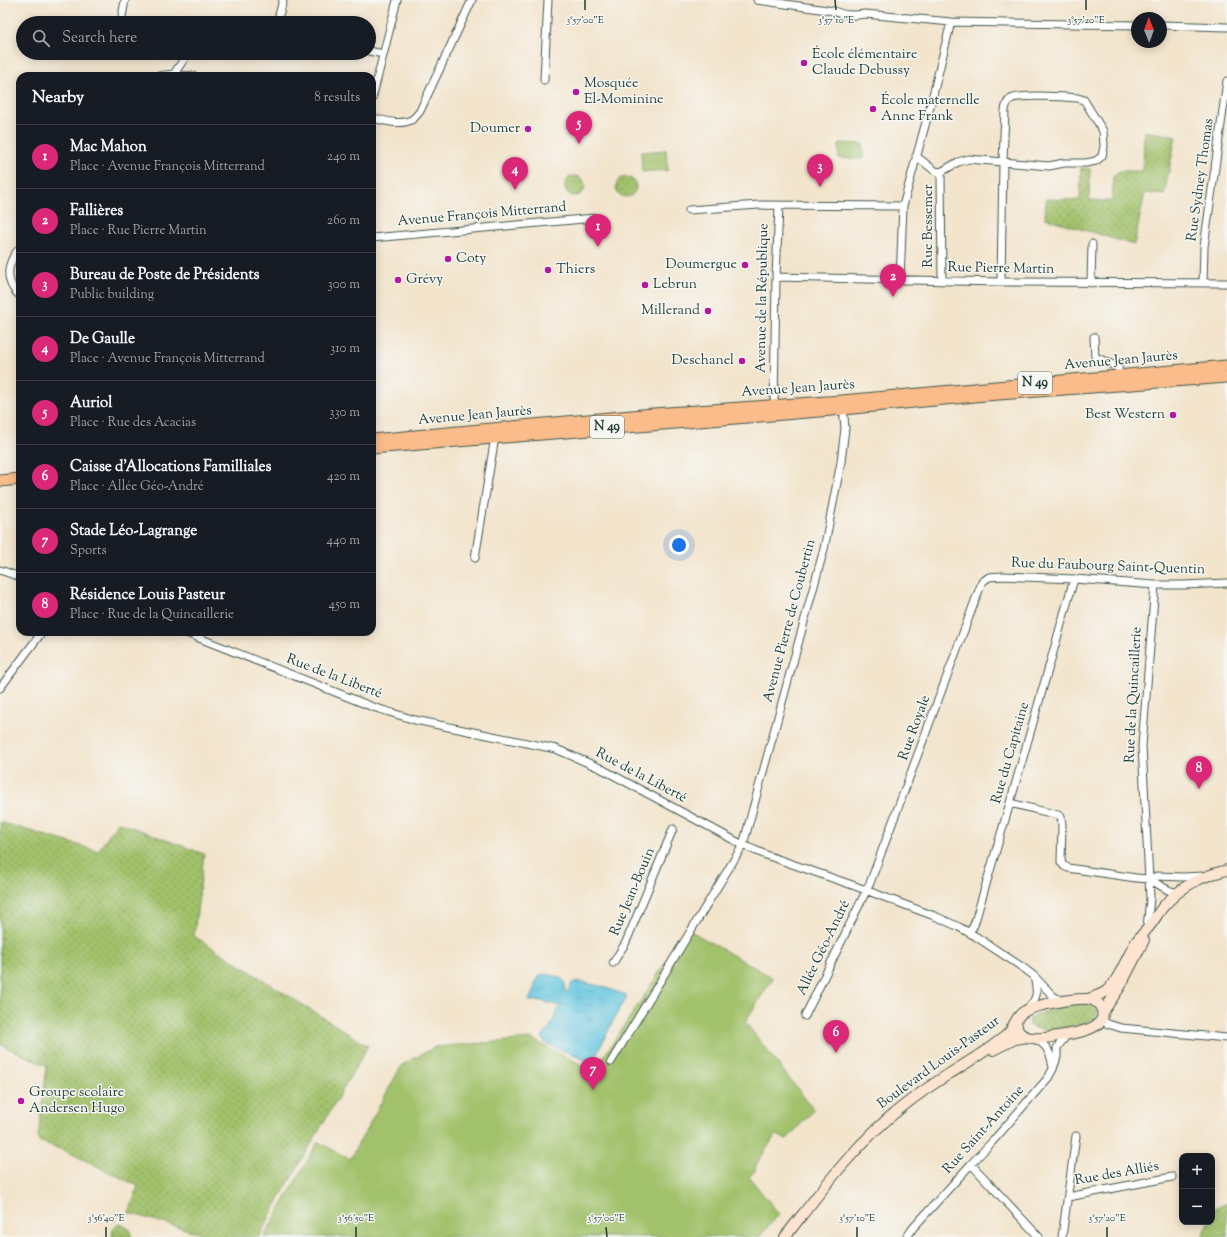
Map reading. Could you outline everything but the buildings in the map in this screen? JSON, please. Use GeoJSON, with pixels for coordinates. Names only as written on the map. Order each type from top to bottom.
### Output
{"type":"FeatureCollection","features":[{"type":"Feature","properties":{"kind":"main road","name":"Avenue Jean Jaurès"},"geometry":{"type":"LineString","coordinates":[[843,405],[990,387],[1227,366]]}},
{"type":"Feature","properties":{"kind":"main road","name":"Avenue Jean Jaurès"},"geometry":{"type":"LineString","coordinates":[[376,448],[495,437],[653,414],[774,410],[1227,377]]}},
{"type":"Feature","properties":{"kind":"main road","name":"Avenue Jean Jaurès"},"geometry":{"type":"LineString","coordinates":[[376,440],[568,426]]}},
{"type":"Feature","properties":{"kind":"main road"},"geometry":{"type":"LineString","coordinates":[[0,473],[16,472]]}},
{"type":"Feature","properties":{"kind":"main road"},"geometry":{"type":"LineString","coordinates":[[0,481],[16,479]]}},
{"type":"Feature","properties":{"kind":"main road"},"geometry":{"type":"LineString","coordinates":[[1028,1009],[1062,1001],[1088,999],[1098,996],[1106,991],[1114,982],[1136,941],[1162,909],[1178,893],[1189,884],[1206,876],[1227,870]]}},
{"type":"Feature","properties":{"kind":"main road"},"geometry":{"type":"LineString","coordinates":[[977,1057],[1015,1040],[1068,1034],[1091,1028],[1099,1024],[1144,941],[1147,929]]}},
{"type":"Feature","properties":{"kind":"main road"},"geometry":{"type":"LineString","coordinates":[[1088,999],[1100,1004],[1102,1017]]}},
{"type":"Feature","properties":{"kind":"main road","name":"Boulevard Louis-Pasteur"},"geometry":{"type":"LineString","coordinates":[[785,1237],[850,1155],[875,1129],[922,1092],[977,1057],[1009,1032],[1022,1013],[1028,1009]]}},
{"type":"Feature","properties":{"kind":"main road"},"geometry":{"type":"LineString","coordinates":[[1016,1021],[1020,1034],[1030,1038]]}},
{"type":"Feature","properties":{"kind":"street"},"geometry":{"type":"LineString","coordinates":[[123,16],[125,0]]}},
{"type":"Feature","properties":{"kind":"street"},"geometry":{"type":"LineString","coordinates":[[279,16],[283,0]]}},
{"type":"Feature","properties":{"kind":"street"},"geometry":{"type":"LineString","coordinates":[[376,81],[397,0]]}},
{"type":"Feature","properties":{"kind":"street"},"geometry":{"type":"LineString","coordinates":[[376,119],[400,122],[411,120],[416,117],[472,0]]}},
{"type":"Feature","properties":{"kind":"street"},"geometry":{"type":"LineString","coordinates":[[544,80],[548,0]]}},
{"type":"Feature","properties":{"kind":"street"},"geometry":{"type":"LineString","coordinates":[[756,0],[834,10],[840,14],[849,16],[865,14],[951,22],[1131,25]]}},
{"type":"Feature","properties":{"kind":"street"},"geometry":{"type":"LineString","coordinates":[[900,280],[903,206],[951,22]]}},
{"type":"Feature","properties":{"kind":"street"},"geometry":{"type":"LineString","coordinates":[[1167,25],[1227,27]]}},
{"type":"Feature","properties":{"kind":"street"},"geometry":{"type":"LineString","coordinates":[[376,53],[382,54]]}},
{"type":"Feature","properties":{"kind":"street"},"geometry":{"type":"LineString","coordinates":[[175,72],[183,60]]}},
{"type":"Feature","properties":{"kind":"street","name":"Rue Sydney Thomas"},"geometry":{"type":"LineString","coordinates":[[1203,283],[1204,248],[1227,80]]}},
{"type":"Feature","properties":{"kind":"street"},"geometry":{"type":"LineString","coordinates":[[916,156],[936,171],[941,172],[958,162],[969,159],[1003,162],[1049,166],[1064,163],[1086,163],[1096,161],[1102,156],[1104,146],[1103,131],[1084,100],[1078,98],[1021,96],[1011,99],[1007,103],[1003,162],[1001,282]]}},
{"type":"Feature","properties":{"kind":"street","name":"Rue Bessemer"},"geometry":{"type":"LineString","coordinates":[[941,172],[942,281]]}},
{"type":"Feature","properties":{"kind":"street"},"geometry":{"type":"LineString","coordinates":[[689,210],[751,205],[903,206]]}},
{"type":"Feature","properties":{"kind":"street","name":"Avenue de la République"},"geometry":{"type":"LineString","coordinates":[[774,410],[778,206]]}},
{"type":"Feature","properties":{"kind":"street","name":"Avenue François Mitterrand"},"geometry":{"type":"LineString","coordinates":[[376,238],[595,218]]}},
{"type":"Feature","properties":{"kind":"street"},"geometry":{"type":"LineString","coordinates":[[1091,283],[1092,244]]}},
{"type":"Feature","properties":{"kind":"street"},"geometry":{"type":"LineString","coordinates":[[16,254],[9,265],[8,274],[11,286],[16,292]]}},
{"type":"Feature","properties":{"kind":"street","name":"Rue Pierre Martin"},"geometry":{"type":"LineString","coordinates":[[776,277],[1001,282],[1227,283]]}},
{"type":"Feature","properties":{"kind":"street"},"geometry":{"type":"LineString","coordinates":[[1094,338],[1095,357],[1118,367],[1119,376]]}},
{"type":"Feature","properties":{"kind":"street","name":"Avenue Pierre de Coubertin"},"geometry":{"type":"LineString","coordinates":[[611,1062],[743,845],[824,549],[841,462],[844,428],[843,405]]}},
{"type":"Feature","properties":{"kind":"street"},"geometry":{"type":"LineString","coordinates":[[475,558],[495,437]]}},
{"type":"Feature","properties":{"kind":"street"},"geometry":{"type":"LineString","coordinates":[[0,570],[16,576]]}},
{"type":"Feature","properties":{"kind":"street","name":"Rue du Faubourg Saint-Quentin"},"geometry":{"type":"LineString","coordinates":[[989,577],[1002,576],[1074,579],[1155,585],[1227,583]]}},
{"type":"Feature","properties":{"kind":"street","name":"Rue Royale"},"geometry":{"type":"LineString","coordinates":[[866,891],[919,754],[982,582],[989,577]]}},
{"type":"Feature","properties":{"kind":"street","name":"Rue du Capitaine"},"geometry":{"type":"LineString","coordinates":[[969,932],[974,925],[1074,579]]}},
{"type":"Feature","properties":{"kind":"street","name":"Rue de la Quincaillerie"},"geometry":{"type":"LineString","coordinates":[[1147,929],[1150,898],[1142,746],[1155,585]]}},
{"type":"Feature","properties":{"kind":"street"},"geometry":{"type":"LineString","coordinates":[[0,688],[39,636]]}},
{"type":"Feature","properties":{"kind":"street","name":"Rue de la Liberté"},"geometry":{"type":"LineString","coordinates":[[194,636],[373,707],[425,722],[556,749],[564,752],[600,768],[743,845],[766,855],[937,917],[969,932],[1034,976],[1053,996],[1062,1001]]}},
{"type":"Feature","properties":{"kind":"street"},"geometry":{"type":"LineString","coordinates":[[1010,803],[1061,817],[1061,862],[1068,868],[1149,879],[1157,876],[1206,876]]}},
{"type":"Feature","properties":{"kind":"street","name":"Rue Jean-Bouin"},"geometry":{"type":"LineString","coordinates":[[613,963],[626,942],[673,829]]}},
{"type":"Feature","properties":{"kind":"street"},"geometry":{"type":"LineString","coordinates":[[1149,879],[1168,890],[1178,893]]}},
{"type":"Feature","properties":{"kind":"street","name":"Allée Géo-André"},"geometry":{"type":"LineString","coordinates":[[805,1016],[866,891]]}},
{"type":"Feature","properties":{"kind":"street"},"geometry":{"type":"LineString","coordinates":[[1028,1009],[1033,1003],[1037,993],[1034,976]]}},
{"type":"Feature","properties":{"kind":"street"},"geometry":{"type":"LineString","coordinates":[[1102,1017],[1108,1024],[1121,1028],[1227,1038]]}},
{"type":"Feature","properties":{"kind":"street","name":"Rue Saint-Antoine"},"geometry":{"type":"LineString","coordinates":[[907,1237],[913,1228],[1041,1087],[1052,1073],[1057,1058],[1058,1048],[1068,1034]]}},
{"type":"Feature","properties":{"kind":"street"},"geometry":{"type":"LineString","coordinates":[[1030,1038],[1041,1041],[1045,1046],[1050,1055],[1053,1069]]}},
{"type":"Feature","properties":{"kind":"street"},"geometry":{"type":"LineString","coordinates":[[1062,1237],[1076,1136]]}},
{"type":"Feature","properties":{"kind":"street"},"geometry":{"type":"LineString","coordinates":[[971,1164],[1039,1237]]}},
{"type":"Feature","properties":{"kind":"street","name":"Rue des Alliés"},"geometry":{"type":"LineString","coordinates":[[1068,1197],[1172,1177]]}},
{"type":"Feature","properties":{"kind":"green space"},"geometry":{"type":"Polygon","coordinates":[[[1144,131],[1176,136],[1164,195],[1145,193],[1134,245],[1045,218],[1046,199],[1080,200],[1081,168],[1090,169],[1089,200],[1112,201],[1113,177],[1119,171],[1143,171],[1144,131]]]}},
{"type":"Feature","properties":{"kind":"green space"},"geometry":{"type":"Polygon","coordinates":[[[841,143],[863,144],[863,158],[839,158],[839,145],[841,143]]]}},
{"type":"Feature","properties":{"kind":"green space"},"geometry":{"type":"Polygon","coordinates":[[[666,150],[668,170],[642,172],[641,152],[666,150]]]}},
{"type":"Feature","properties":{"kind":"green space"},"geometry":{"type":"Polygon","coordinates":[[[571,176],[579,176],[585,182],[585,190],[579,196],[571,196],[565,190],[565,182],[571,176]]]}},
{"type":"Feature","properties":{"kind":"green space"},"geometry":{"type":"Polygon","coordinates":[[[626,177],[633,180],[636,187],[633,194],[626,197],[619,194],[616,187],[619,180],[626,177]]]}},
{"type":"Feature","properties":{"kind":"green space"},"geometry":{"type":"Polygon","coordinates":[[[0,822],[98,851],[118,822],[204,854],[194,936],[368,1046],[282,1194],[259,1237],[213,1237],[129,1213],[138,1186],[68,1152],[39,1141],[38,1136],[47,1066],[0,1044],[0,822]]]}},
{"type":"Feature","properties":{"kind":"green space"},"geometry":{"type":"Polygon","coordinates":[[[687,929],[773,978],[745,1022],[814,1110],[786,1140],[776,1134],[756,1165],[755,1171],[749,1177],[779,1214],[759,1237],[264,1237],[318,1142],[350,1159],[402,1065],[435,1047],[531,1039],[594,1071],[687,929]]]}},
{"type":"Feature","properties":{"kind":"green space"},"geometry":{"type":"Polygon","coordinates":[[[1076,1005],[1089,1005],[1095,1007],[1097,1013],[1096,1016],[1094,1019],[1087,1022],[1070,1027],[1042,1029],[1034,1028],[1029,1025],[1029,1020],[1038,1014],[1076,1005]]]}},
{"type":"Feature","properties":{"kind":"green space"},"geometry":{"type":"Polygon","coordinates":[[[1227,1203],[1227,1237],[1202,1237],[1208,1225],[1215,1225],[1215,1209],[1227,1203]]]}},
{"type":"Feature","properties":{"kind":"green space"},"geometry":{"type":"Polygon","coordinates":[[[119,1223],[129,1229],[132,1237],[112,1237],[113,1229],[119,1223]]]}},
{"type":"Feature","properties":{"kind":"water"},"geometry":{"type":"Polygon","coordinates":[[[544,974],[562,979],[565,984],[565,992],[568,992],[572,983],[578,981],[604,987],[626,995],[626,1000],[620,1007],[594,1060],[590,1062],[545,1043],[542,1036],[549,1029],[560,1006],[542,1001],[529,1001],[538,977],[544,974]]]}},
{"type":"Feature","properties":{"kind":"place","name":"École élémentaire Claude Debussy"},"geometry":{"type":"Point","coordinates":[804,63]}},
{"type":"Feature","properties":{"kind":"place","name":"Mosquée El-Mominine"},"geometry":{"type":"Point","coordinates":[576,92]}},
{"type":"Feature","properties":{"kind":"place","name":"École maternelle Anne Frank"},"geometry":{"type":"Point","coordinates":[873,109]}},
{"type":"Feature","properties":{"kind":"place","name":"Doumer"},"geometry":{"type":"Point","coordinates":[528,129]}},
{"type":"Feature","properties":{"kind":"place","name":"Auriol"},"geometry":{"type":"Point","coordinates":[579,144]}},
{"type":"Feature","properties":{"kind":"place","name":"Bureau de Poste de Présidents"},"geometry":{"type":"Point","coordinates":[820,187]}},
{"type":"Feature","properties":{"kind":"place","name":"De Gaulle"},"geometry":{"type":"Point","coordinates":[515,190]}},
{"type":"Feature","properties":{"kind":"place","name":"Mac Mahon"},"geometry":{"type":"Point","coordinates":[598,247]}},
{"type":"Feature","properties":{"kind":"place","name":"Coty"},"geometry":{"type":"Point","coordinates":[448,259]}},
{"type":"Feature","properties":{"kind":"place","name":"Doumergue"},"geometry":{"type":"Point","coordinates":[745,265]}},
{"type":"Feature","properties":{"kind":"place","name":"Thiers"},"geometry":{"type":"Point","coordinates":[548,270]}},
{"type":"Feature","properties":{"kind":"place","name":"Grévy"},"geometry":{"type":"Point","coordinates":[398,280]}},
{"type":"Feature","properties":{"kind":"place","name":"Lebrun"},"geometry":{"type":"Point","coordinates":[645,285]}},
{"type":"Feature","properties":{"kind":"place","name":"Fallières"},"geometry":{"type":"Point","coordinates":[893,297]}},
{"type":"Feature","properties":{"kind":"place","name":"Millerand"},"geometry":{"type":"Point","coordinates":[708,311]}},
{"type":"Feature","properties":{"kind":"place","name":"Deschanel"},"geometry":{"type":"Point","coordinates":[742,361]}},
{"type":"Feature","properties":{"kind":"place","name":"Best Western"},"geometry":{"type":"Point","coordinates":[1173,415]}},
{"type":"Feature","properties":{"kind":"place","name":"Résidence Louis Pasteur"},"geometry":{"type":"Point","coordinates":[1199,789]}},
{"type":"Feature","properties":{"kind":"place","name":"Caisse d'Allocations Familliales"},"geometry":{"type":"Point","coordinates":[836,1053]}},
{"type":"Feature","properties":{"kind":"place","name":"Stade Léo-Lagrange"},"geometry":{"type":"Point","coordinates":[593,1090]}},
{"type":"Feature","properties":{"kind":"place","name":"Groupe scolaire Andersen Hugo"},"geometry":{"type":"Point","coordinates":[21,1101]}}]}
